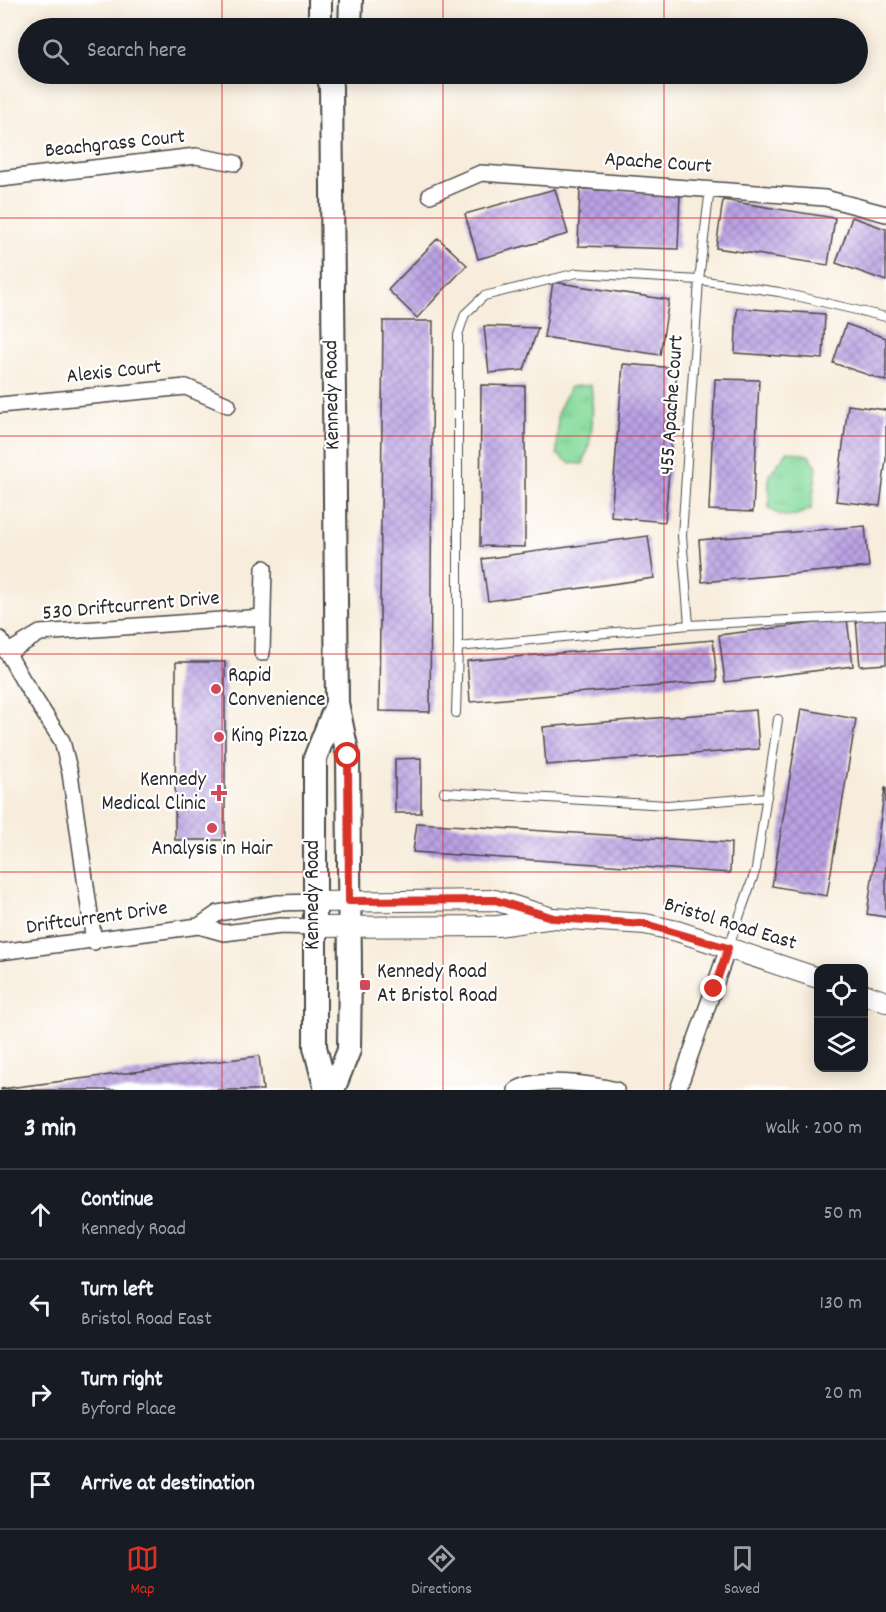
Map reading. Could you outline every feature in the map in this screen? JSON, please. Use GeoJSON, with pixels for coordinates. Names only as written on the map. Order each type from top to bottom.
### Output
{"type":"FeatureCollection","features":[{"type":"Feature","properties":{"kind":"main road"},"geometry":{"type":"LineString","coordinates":[[320,0],[320,18]]}},
{"type":"Feature","properties":{"kind":"main road"},"geometry":{"type":"LineString","coordinates":[[350,18],[351,0]]}},
{"type":"Feature","properties":{"kind":"main road","name":"Kennedy Road"},"geometry":{"type":"LineString","coordinates":[[332,84],[336,703],[348,756],[349,901],[349,1050],[333,1090]]}},
{"type":"Feature","properties":{"kind":"main road","name":"Kennedy Road"},"geometry":{"type":"LineString","coordinates":[[326,1090],[315,1047],[315,758],[336,703]]}},
{"type":"Feature","properties":{"kind":"street","name":"Beachgrass Court"},"geometry":{"type":"LineString","coordinates":[[0,179],[196,156],[235,164]]}},
{"type":"Feature","properties":{"kind":"street","name":"Apache Court"},"geometry":{"type":"LineString","coordinates":[[430,195],[480,172],[825,198],[886,214]]}},
{"type":"Feature","properties":{"kind":"street","name":"Alexis Court"},"geometry":{"type":"LineString","coordinates":[[0,405],[186,387],[228,405]]}},
{"type":"Feature","properties":{"kind":"street"},"geometry":{"type":"LineString","coordinates":[[262,653],[264,568]]}},
{"type":"Feature","properties":{"kind":"street","name":"530 Driftcurrent Drive"},"geometry":{"type":"LineString","coordinates":[[7,653],[40,633],[263,616]]}},
{"type":"Feature","properties":{"kind":"street"},"geometry":{"type":"LineString","coordinates":[[0,639],[62,741],[70,774],[94,942]]}},
{"type":"Feature","properties":{"kind":"street","name":"Bristol Road East"},"geometry":{"type":"LineString","coordinates":[[314,902],[495,900],[554,918]]}},
{"type":"Feature","properties":{"kind":"street","name":"Driftcurrent Drive"},"geometry":{"type":"LineString","coordinates":[[199,926],[218,913],[278,903],[314,902]]}},
{"type":"Feature","properties":{"kind":"street","name":"Bristol Road East"},"geometry":{"type":"LineString","coordinates":[[314,927],[498,926],[554,918],[645,924],[814,976]]}},
{"type":"Feature","properties":{"kind":"street","name":"Driftcurrent Drive"},"geometry":{"type":"LineString","coordinates":[[0,952],[94,942],[199,926],[224,933],[281,926],[314,927]]}},
{"type":"Feature","properties":{"kind":"street"},"geometry":{"type":"LineString","coordinates":[[678,1090],[728,948]]}},
{"type":"Feature","properties":{"kind":"street"},"geometry":{"type":"LineString","coordinates":[[868,995],[886,1002]]}},
{"type":"Feature","properties":{"kind":"street"},"geometry":{"type":"LineString","coordinates":[[516,1090],[522,1085],[537,1082],[616,1090]]}},
{"type":"Feature","properties":{"kind":"lane","name":"455 Apache Court"},"geometry":{"type":"LineString","coordinates":[[689,625],[682,536],[699,280],[710,188]]}},
{"type":"Feature","properties":{"kind":"lane"},"geometry":{"type":"LineString","coordinates":[[456,713],[458,335],[465,314],[484,296],[577,273],[699,280],[780,292],[886,317]]}},
{"type":"Feature","properties":{"kind":"lane"},"geometry":{"type":"LineString","coordinates":[[458,647],[689,625],[886,615]]}},
{"type":"Feature","properties":{"kind":"lane"},"geometry":{"type":"LineString","coordinates":[[728,948],[756,868],[778,719]]}},
{"type":"Feature","properties":{"kind":"lane"},"geometry":{"type":"LineString","coordinates":[[444,792],[667,806],[767,797]]}},
{"type":"Feature","properties":{"kind":"green space"},"geometry":{"type":"Polygon","coordinates":[[[591,385],[592,425],[589,445],[583,464],[570,463],[557,454],[558,412],[570,387],[591,385]]]}},
{"type":"Feature","properties":{"kind":"green space"},"geometry":{"type":"Polygon","coordinates":[[[788,451],[808,455],[817,466],[811,509],[785,516],[769,508],[769,475],[788,451]]]}},
{"type":"Feature","properties":{"kind":"building"},"geometry":{"type":"Polygon","coordinates":[[[555,189],[568,234],[478,259],[465,214],[555,189]]]}},
{"type":"Feature","properties":{"kind":"building"},"geometry":{"type":"Polygon","coordinates":[[[580,189],[680,193],[678,249],[578,246],[580,189]]]}},
{"type":"Feature","properties":{"kind":"building"},"geometry":{"type":"Polygon","coordinates":[[[723,200],[835,218],[828,265],[716,248],[723,200]]]}},
{"type":"Feature","properties":{"kind":"building"},"geometry":{"type":"Polygon","coordinates":[[[852,217],[886,229],[886,281],[836,263],[852,217]]]}},
{"type":"Feature","properties":{"kind":"building"},"geometry":{"type":"Polygon","coordinates":[[[438,238],[467,265],[417,318],[388,290],[438,238]]]}},
{"type":"Feature","properties":{"kind":"building"},"geometry":{"type":"Polygon","coordinates":[[[553,282],[669,300],[660,355],[544,337],[553,282]]]}},
{"type":"Feature","properties":{"kind":"building"},"geometry":{"type":"Polygon","coordinates":[[[737,308],[825,314],[823,359],[735,353],[737,308]]]}},
{"type":"Feature","properties":{"kind":"building"},"geometry":{"type":"Polygon","coordinates":[[[383,321],[433,321],[430,712],[379,711],[383,321]]]}},
{"type":"Feature","properties":{"kind":"building"},"geometry":{"type":"Polygon","coordinates":[[[846,324],[886,338],[886,381],[833,363],[846,324]]]}},
{"type":"Feature","properties":{"kind":"building"},"geometry":{"type":"Polygon","coordinates":[[[484,326],[538,328],[524,370],[489,373],[484,326]]]}},
{"type":"Feature","properties":{"kind":"building"},"geometry":{"type":"Polygon","coordinates":[[[623,364],[677,368],[665,522],[611,517],[623,364]]]}},
{"type":"Feature","properties":{"kind":"building"},"geometry":{"type":"Polygon","coordinates":[[[715,379],[759,380],[753,512],[709,510],[715,379]]]}},
{"type":"Feature","properties":{"kind":"building"},"geometry":{"type":"Polygon","coordinates":[[[481,385],[525,386],[525,547],[480,546],[481,385]]]}},
{"type":"Feature","properties":{"kind":"building"},"geometry":{"type":"Polygon","coordinates":[[[848,405],[886,410],[886,459],[880,506],[836,501],[848,405]]]}},
{"type":"Feature","properties":{"kind":"building"},"geometry":{"type":"Polygon","coordinates":[[[865,526],[869,567],[702,582],[699,540],[865,526]]]}},
{"type":"Feature","properties":{"kind":"building"},"geometry":{"type":"Polygon","coordinates":[[[648,536],[654,578],[488,601],[482,559],[648,536]]]}},
{"type":"Feature","properties":{"kind":"building"},"geometry":{"type":"Polygon","coordinates":[[[886,618],[886,664],[860,666],[856,620],[886,618]]]}},
{"type":"Feature","properties":{"kind":"building"},"geometry":{"type":"Polygon","coordinates":[[[847,619],[853,666],[725,682],[719,635],[847,619]]]}},
{"type":"Feature","properties":{"kind":"building"},"geometry":{"type":"Polygon","coordinates":[[[713,640],[717,681],[470,702],[467,661],[713,640]]]}},
{"type":"Feature","properties":{"kind":"building"},"geometry":{"type":"Polygon","coordinates":[[[176,662],[225,662],[225,840],[175,840],[176,662]]]}},
{"type":"Feature","properties":{"kind":"building"},"geometry":{"type":"Polygon","coordinates":[[[801,709],[856,719],[827,896],[772,886],[801,709]]]}},
{"type":"Feature","properties":{"kind":"building"},"geometry":{"type":"Polygon","coordinates":[[[756,710],[759,749],[546,765],[543,727],[756,710]]]}},
{"type":"Feature","properties":{"kind":"building"},"geometry":{"type":"Polygon","coordinates":[[[421,758],[421,813],[395,813],[395,759],[421,758]]]}},
{"type":"Feature","properties":{"kind":"building"},"geometry":{"type":"Polygon","coordinates":[[[886,788],[886,917],[867,914],[886,788]]]}},
{"type":"Feature","properties":{"kind":"building"},"geometry":{"type":"Polygon","coordinates":[[[417,823],[731,843],[730,873],[413,852],[417,823]]]}},
{"type":"Feature","properties":{"kind":"building"},"geometry":{"type":"Polygon","coordinates":[[[259,1056],[263,1090],[1,1090],[1,1089],[259,1056]]]}},
{"type":"Feature","properties":{"kind":"place","name":"Rapid Convenience"},"geometry":{"type":"Point","coordinates":[216,689]}},
{"type":"Feature","properties":{"kind":"place","name":"King Pizza"},"geometry":{"type":"Point","coordinates":[219,737]}},
{"type":"Feature","properties":{"kind":"place","name":"Kennedy Medical Clinic"},"geometry":{"type":"Point","coordinates":[219,793]}},
{"type":"Feature","properties":{"kind":"place","name":"Analysis in Hair"},"geometry":{"type":"Point","coordinates":[212,828]}},
{"type":"Feature","properties":{"kind":"place","name":"Kennedy Road At Bristol Road"},"geometry":{"type":"Point","coordinates":[365,985]}},
{"type":"Feature","properties":{"kind":"route"},"geometry":{"type":"LineString","coordinates":[[348,756],[349,901],[495,900],[554,918],[645,924],[677,931],[728,948],[714,989]]}}]}
